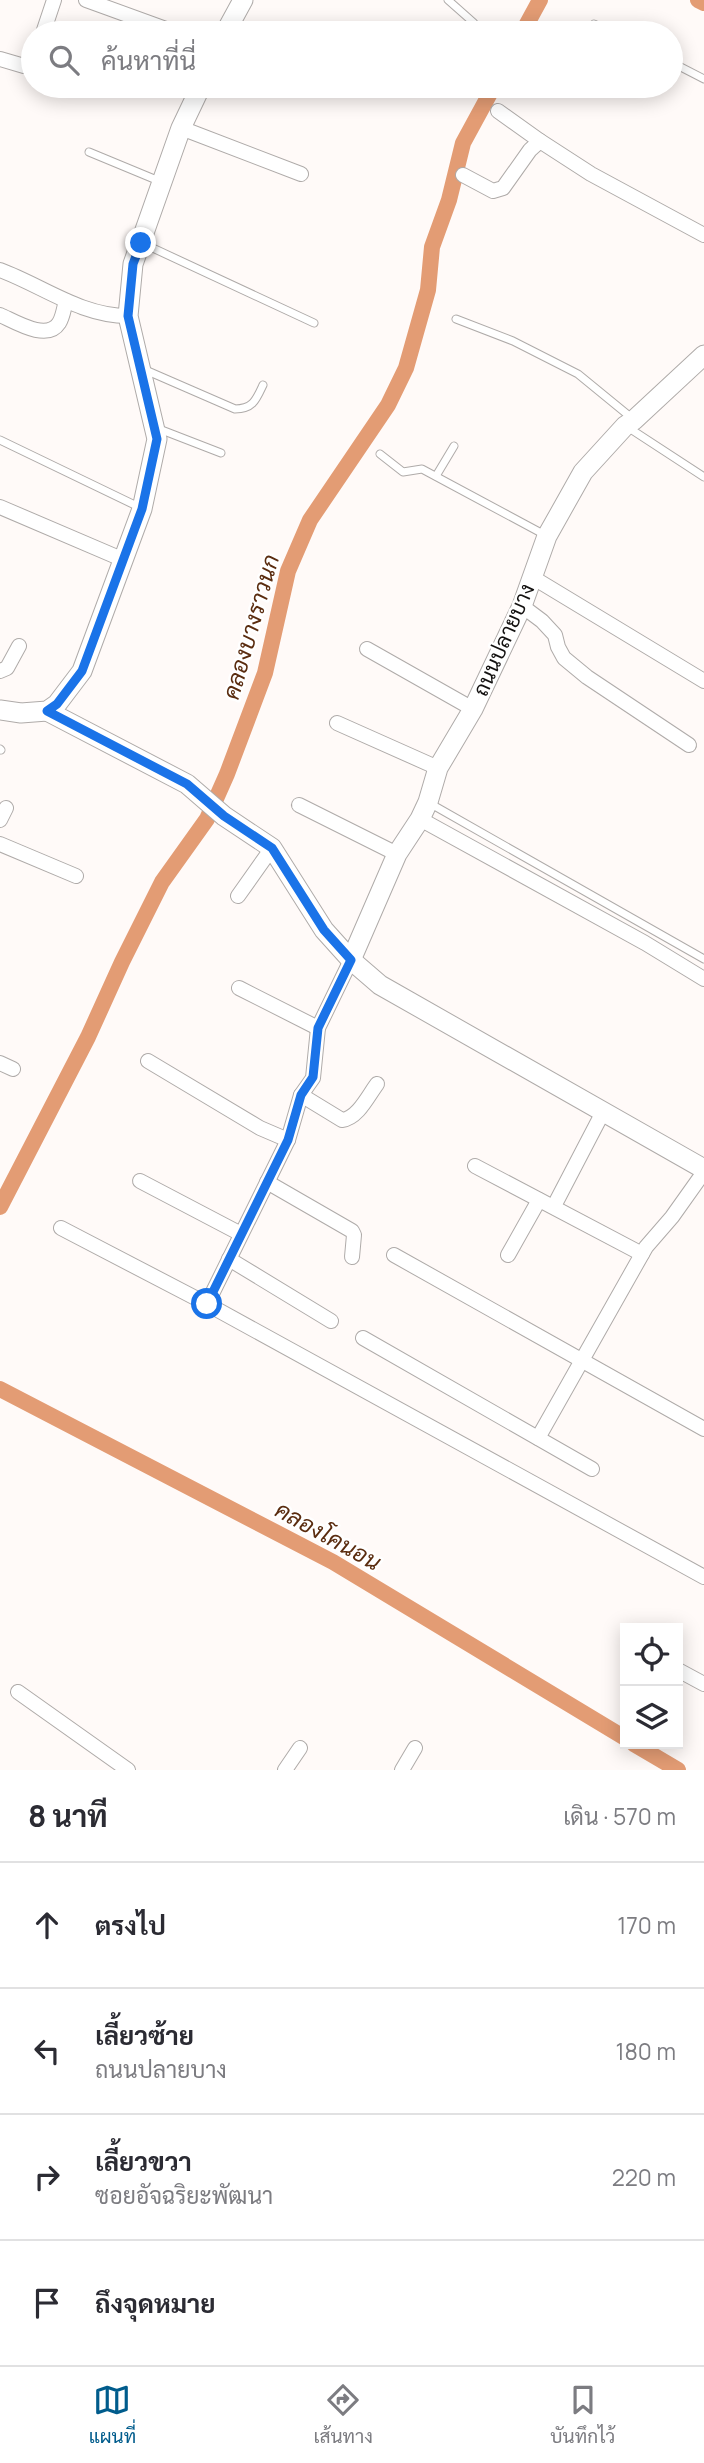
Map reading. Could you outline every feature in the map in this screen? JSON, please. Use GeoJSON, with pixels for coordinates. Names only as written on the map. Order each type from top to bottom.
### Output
{"type":"FeatureCollection","features":[{"type":"Feature","properties":{"kind":"street"},"geometry":{"type":"LineString","coordinates":[[47,21],[54,0]]}},
{"type":"Feature","properties":{"kind":"street"},"geometry":{"type":"LineString","coordinates":[[86,0],[144,21]]}},
{"type":"Feature","properties":{"kind":"street"},"geometry":{"type":"LineString","coordinates":[[231,21],[243,0]]}},
{"type":"Feature","properties":{"kind":"street"},"geometry":{"type":"LineString","coordinates":[[0,59],[21,65]]}},
{"type":"Feature","properties":{"kind":"street"},"geometry":{"type":"LineString","coordinates":[[0,710],[21,713],[47,711],[57,704],[82,671],[142,509],[157,439],[128,316],[133,264],[181,128],[195,98]]}},
{"type":"Feature","properties":{"kind":"street"},"geometry":{"type":"LineString","coordinates":[[498,111],[591,174],[704,235]]}},
{"type":"Feature","properties":{"kind":"street"},"geometry":{"type":"LineString","coordinates":[[181,128],[301,174]]}},
{"type":"Feature","properties":{"kind":"street"},"geometry":{"type":"LineString","coordinates":[[463,175],[493,191],[499,190],[540,141]]}},
{"type":"Feature","properties":{"kind":"street"},"geometry":{"type":"LineString","coordinates":[[0,270],[86,310],[109,316],[128,316]]}},
{"type":"Feature","properties":{"kind":"street"},"geometry":{"type":"LineString","coordinates":[[0,315],[38,331],[50,330],[59,323],[66,301]]}},
{"type":"Feature","properties":{"kind":"street","name":"ถนนปลายบาง"},"geometry":{"type":"LineString","coordinates":[[351,960],[397,854],[424,811],[438,768],[473,709],[522,606],[547,536],[583,472],[630,423],[704,355]]}},
{"type":"Feature","properties":{"kind":"street"},"geometry":{"type":"LineString","coordinates":[[0,507],[124,560]]}},
{"type":"Feature","properties":{"kind":"street"},"geometry":{"type":"LineString","coordinates":[[532,577],[704,681]]}},
{"type":"Feature","properties":{"kind":"street"},"geometry":{"type":"LineString","coordinates":[[522,606],[555,635],[564,658],[587,677],[690,746]]}},
{"type":"Feature","properties":{"kind":"street"},"geometry":{"type":"LineString","coordinates":[[0,671],[7,668],[19,646]]}},
{"type":"Feature","properties":{"kind":"street"},"geometry":{"type":"LineString","coordinates":[[367,649],[473,709]]}},
{"type":"Feature","properties":{"kind":"street"},"geometry":{"type":"LineString","coordinates":[[47,711],[187,784],[224,816],[272,848],[324,930],[351,960],[380,985],[704,1170],[642,1254],[538,1438]]}},
{"type":"Feature","properties":{"kind":"street"},"geometry":{"type":"LineString","coordinates":[[337,723],[438,768]]}},
{"type":"Feature","properties":{"kind":"street"},"geometry":{"type":"LineString","coordinates":[[299,805],[397,854]]}},
{"type":"Feature","properties":{"kind":"street"},"geometry":{"type":"LineString","coordinates":[[424,811],[704,979]]}},
{"type":"Feature","properties":{"kind":"street"},"geometry":{"type":"LineString","coordinates":[[0,844],[76,876]]}},
{"type":"Feature","properties":{"kind":"street"},"geometry":{"type":"LineString","coordinates":[[238,896],[272,848]]}},
{"type":"Feature","properties":{"kind":"street"},"geometry":{"type":"LineString","coordinates":[[207,1304],[288,1140],[301,1095],[313,1077],[318,1028],[351,960]]}},
{"type":"Feature","properties":{"kind":"street"},"geometry":{"type":"LineString","coordinates":[[239,988],[318,1028]]}},
{"type":"Feature","properties":{"kind":"street"},"geometry":{"type":"LineString","coordinates":[[148,1061],[260,1128],[288,1140]]}},
{"type":"Feature","properties":{"kind":"street"},"geometry":{"type":"LineString","coordinates":[[301,1095],[342,1121],[355,1115],[377,1084]]}},
{"type":"Feature","properties":{"kind":"street"},"geometry":{"type":"LineString","coordinates":[[554,1206],[604,1112]]}},
{"type":"Feature","properties":{"kind":"street"},"geometry":{"type":"LineString","coordinates":[[475,1166],[642,1254]]}},
{"type":"Feature","properties":{"kind":"street"},"geometry":{"type":"LineString","coordinates":[[140,1181],[241,1234]]}},
{"type":"Feature","properties":{"kind":"street"},"geometry":{"type":"LineString","coordinates":[[267,1182],[352,1231],[352,1257]]}},
{"type":"Feature","properties":{"kind":"street"},"geometry":{"type":"LineString","coordinates":[[508,1255],[539,1200]]}},
{"type":"Feature","properties":{"kind":"street"},"geometry":{"type":"LineString","coordinates":[[61,1228],[207,1304],[704,1577]]}},
{"type":"Feature","properties":{"kind":"street"},"geometry":{"type":"LineString","coordinates":[[394,1255],[704,1429]]}},
{"type":"Feature","properties":{"kind":"street"},"geometry":{"type":"LineString","coordinates":[[229,1259],[331,1321]]}},
{"type":"Feature","properties":{"kind":"street"},"geometry":{"type":"LineString","coordinates":[[363,1338],[592,1469]]}},
{"type":"Feature","properties":{"kind":"street"},"geometry":{"type":"LineString","coordinates":[[683,1674],[704,1684]]}},
{"type":"Feature","properties":{"kind":"street"},"geometry":{"type":"LineString","coordinates":[[18,1692],[128,1770]]}},
{"type":"Feature","properties":{"kind":"street"},"geometry":{"type":"LineString","coordinates":[[285,1770],[300,1748]]}},
{"type":"Feature","properties":{"kind":"street"},"geometry":{"type":"LineString","coordinates":[[402,1770],[415,1748]]}},
{"type":"Feature","properties":{"kind":"lane"},"geometry":{"type":"LineString","coordinates":[[448,0],[471,21]]}},
{"type":"Feature","properties":{"kind":"lane"},"geometry":{"type":"LineString","coordinates":[[683,68],[704,79]]}},
{"type":"Feature","properties":{"kind":"lane"},"geometry":{"type":"LineString","coordinates":[[89,152],[163,182]]}},
{"type":"Feature","properties":{"kind":"lane"},"geometry":{"type":"LineString","coordinates":[[141,243],[314,323]]}},
{"type":"Feature","properties":{"kind":"lane"},"geometry":{"type":"LineString","coordinates":[[456,319],[513,341],[578,374],[630,423],[704,477]]}},
{"type":"Feature","properties":{"kind":"lane"},"geometry":{"type":"LineString","coordinates":[[142,369],[235,410],[250,407],[255,403],[263,385]]}},
{"type":"Feature","properties":{"kind":"lane"},"geometry":{"type":"LineString","coordinates":[[155,428],[221,453]]}},
{"type":"Feature","properties":{"kind":"lane"},"geometry":{"type":"LineString","coordinates":[[0,440],[142,509]]}},
{"type":"Feature","properties":{"kind":"lane"},"geometry":{"type":"LineString","coordinates":[[436,476],[454,446]]}},
{"type":"Feature","properties":{"kind":"lane"},"geometry":{"type":"LineString","coordinates":[[380,454],[403,472],[422,469],[547,536]]}},
{"type":"Feature","properties":{"kind":"lane"},"geometry":{"type":"LineString","coordinates":[[424,811],[704,959]]}},
{"type":"Feature","properties":{"kind":"waterway","name":"คลองบางราวนก"},"geometry":{"type":"LineString","coordinates":[[529,21],[540,0]]}},
{"type":"Feature","properties":{"kind":"waterway"},"geometry":{"type":"LineString","coordinates":[[698,0],[704,3]]}},
{"type":"Feature","properties":{"kind":"waterway","name":"คลองบางราวนก"},"geometry":{"type":"LineString","coordinates":[[0,1207],[88,1037],[162,882],[207,819],[265,673],[288,571],[310,520],[388,405],[406,368],[428,290],[432,247],[449,200],[463,143],[487,98]]}},
{"type":"Feature","properties":{"kind":"waterway","name":"คลองโคนอน"},"geometry":{"type":"LineString","coordinates":[[0,1389],[333,1562],[620,1735]]}},
{"type":"Feature","properties":{"kind":"waterway","name":"คลองโคนอน"},"geometry":{"type":"LineString","coordinates":[[642,1749],[678,1770]]}},
{"type":"Feature","properties":{"kind":"route"},"geometry":{"type":"LineString","coordinates":[[141,243],[133,264],[128,316],[157,439],[142,509],[82,671],[57,704],[47,711],[187,784],[224,816],[272,848],[324,930],[351,960],[318,1028],[313,1077],[301,1095],[288,1140],[207,1304]]}}]}
